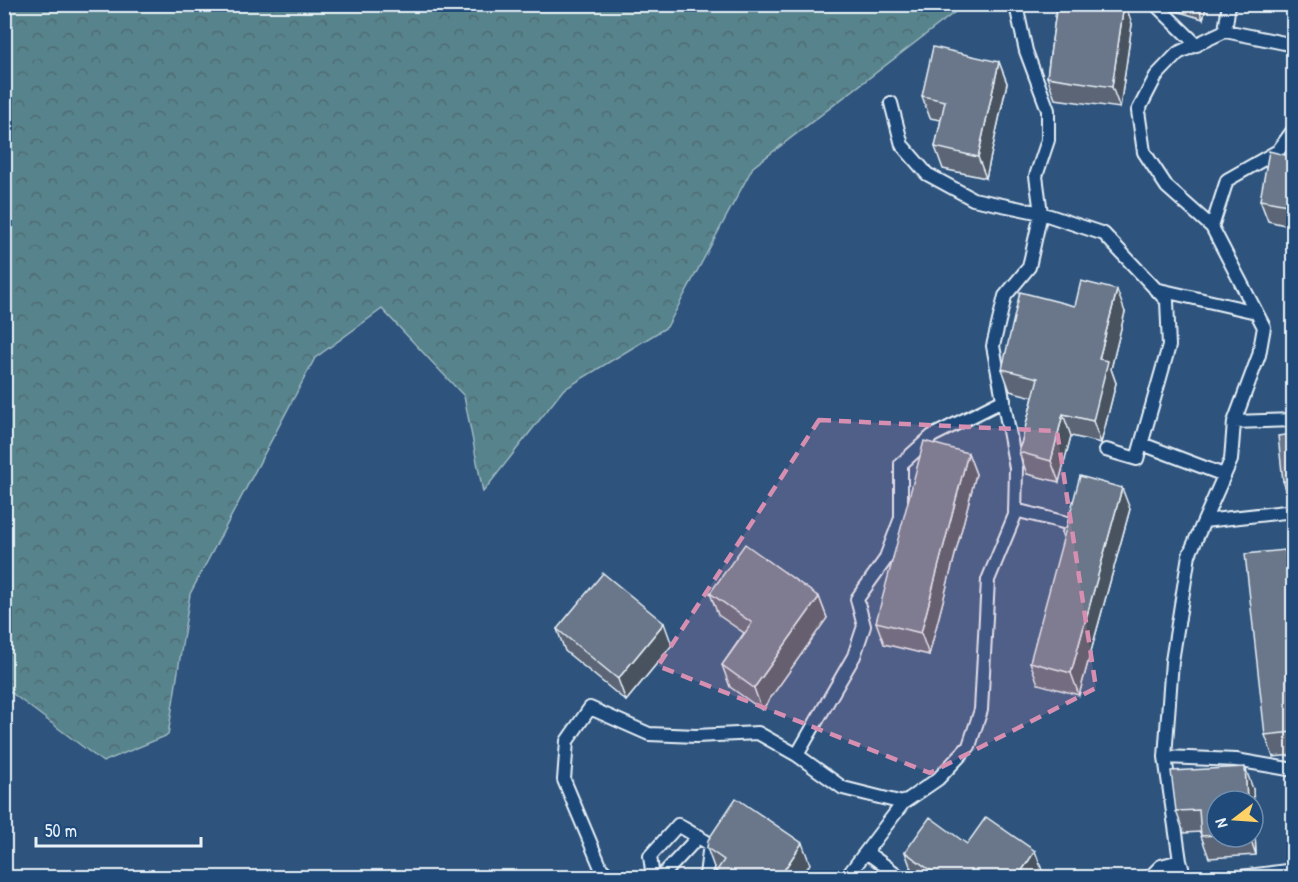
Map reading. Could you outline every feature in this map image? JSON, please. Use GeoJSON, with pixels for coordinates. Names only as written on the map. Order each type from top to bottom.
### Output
{"type":"FeatureCollection","features":[{"type":"Feature","properties":{"kind":"lane"},"geometry":{"type":"LineString","coordinates":[[846,878],[903,803],[938,779],[969,746],[981,710],[988,580],[1015,515],[1016,468],[993,346],[1005,296],[1029,267],[1041,213],[1036,176],[1048,140],[1048,110],[1026,51],[1017,10],[1020,4]]}},
{"type":"Feature","properties":{"kind":"lane"},"geometry":{"type":"LineString","coordinates":[[1155,4],[1197,45]]}},
{"type":"Feature","properties":{"kind":"lane"},"geometry":{"type":"LineString","coordinates":[[1225,31],[1229,4]]}},
{"type":"Feature","properties":{"kind":"lane"},"geometry":{"type":"LineString","coordinates":[[1185,878],[1180,861],[1165,757],[1174,649],[1190,555],[1230,460],[1234,422],[1259,355],[1264,327],[1212,227],[1167,187],[1144,152],[1138,111],[1156,76],[1178,53],[1225,31],[1293,45]]}},
{"type":"Feature","properties":{"kind":"lane"},"geometry":{"type":"LineString","coordinates":[[891,103],[902,145],[927,174],[973,199],[1041,213],[1104,234],[1167,301],[1169,346],[1137,459],[1106,450]]}},
{"type":"Feature","properties":{"kind":"lane"},"geometry":{"type":"LineString","coordinates":[[1212,227],[1227,180],[1282,154],[1293,129]]}},
{"type":"Feature","properties":{"kind":"lane"},"geometry":{"type":"LineString","coordinates":[[1155,289],[1256,312]]}},
{"type":"Feature","properties":{"kind":"lane"},"geometry":{"type":"LineString","coordinates":[[797,755],[854,656],[864,626],[857,599],[885,560],[901,518],[901,464],[932,436],[1004,400]]}},
{"type":"Feature","properties":{"kind":"lane"},"geometry":{"type":"LineString","coordinates":[[1234,422],[1293,420]]}},
{"type":"Feature","properties":{"kind":"lane"},"geometry":{"type":"LineString","coordinates":[[1142,444],[1224,475]]}},
{"type":"Feature","properties":{"kind":"lane"},"geometry":{"type":"LineString","coordinates":[[1015,510],[1071,524],[1066,546]]}},
{"type":"Feature","properties":{"kind":"lane"},"geometry":{"type":"LineString","coordinates":[[1204,521],[1293,511]]}},
{"type":"Feature","properties":{"kind":"lane"},"geometry":{"type":"LineString","coordinates":[[611,878],[601,868],[564,780],[567,741],[590,708],[649,734],[696,736],[758,733],[797,755],[843,788],[903,803]]}},
{"type":"Feature","properties":{"kind":"lane"},"geometry":{"type":"LineString","coordinates":[[1165,757],[1236,760],[1293,770]]}},
{"type":"Feature","properties":{"kind":"lane"},"geometry":{"type":"LineString","coordinates":[[653,878],[650,856],[678,825],[710,844],[706,875],[703,878]]}},
{"type":"Feature","properties":{"kind":"lane"},"geometry":{"type":"LineString","coordinates":[[660,878],[699,836]]}},
{"type":"Feature","properties":{"kind":"lane"},"geometry":{"type":"LineString","coordinates":[[866,852],[902,878]]}},
{"type":"Feature","properties":{"kind":"lane"},"geometry":{"type":"LineString","coordinates":[[1149,878],[1161,866],[1180,861]]}},
{"type":"Feature","properties":{"kind":"lane"},"geometry":{"type":"LineString","coordinates":[[1233,878],[1293,870]]}},
{"type":"Feature","properties":{"kind":"highlighted area"},"geometry":{"type":"Polygon","coordinates":[[[819,420],[1057,431],[1096,688],[930,773],[658,666],[819,420]]]}},
{"type":"Feature","properties":{"kind":"green space"},"geometry":{"type":"Polygon","coordinates":[[[4,5],[964,5],[753,167],[667,327],[563,390],[483,492],[464,396],[382,309],[315,358],[190,594],[168,735],[103,762],[5,688],[4,5]]]}},
{"type":"Feature","properties":{"kind":"building"},"geometry":{"type":"Polygon","coordinates":[[[1057,4],[1124,4],[1112,87],[1047,77],[1057,4]]]}},
{"type":"Feature","properties":{"kind":"building"},"geometry":{"type":"Polygon","coordinates":[[[933,47],[999,62],[978,157],[935,147],[945,101],[922,96],[933,47]]]}},
{"type":"Feature","properties":{"kind":"building"},"geometry":{"type":"Polygon","coordinates":[[[1269,151],[1293,157],[1293,206],[1260,200],[1269,151]]]}},
{"type":"Feature","properties":{"kind":"building"},"geometry":{"type":"Polygon","coordinates":[[[1081,281],[1117,290],[1099,359],[1108,361],[1093,421],[1063,414],[1051,461],[1019,452],[1038,378],[1002,369],[1020,292],[1075,306],[1081,281]]]}},
{"type":"Feature","properties":{"kind":"building"},"geometry":{"type":"Polygon","coordinates":[[[1293,434],[1293,487],[1290,482],[1283,481],[1278,436],[1293,434]]]}},
{"type":"Feature","properties":{"kind":"building"},"geometry":{"type":"Polygon","coordinates":[[[924,441],[968,453],[921,633],[876,622],[924,441]]]}},
{"type":"Feature","properties":{"kind":"building"},"geometry":{"type":"Polygon","coordinates":[[[1080,476],[1122,488],[1071,673],[1030,662],[1080,476]]]}},
{"type":"Feature","properties":{"kind":"building"},"geometry":{"type":"Polygon","coordinates":[[[745,544],[819,597],[754,688],[722,665],[752,623],[710,593],[745,544]]]}},
{"type":"Feature","properties":{"kind":"building"},"geometry":{"type":"Polygon","coordinates":[[[1285,550],[1293,628],[1293,732],[1265,735],[1245,554],[1285,550]]]}},
{"type":"Feature","properties":{"kind":"building"},"geometry":{"type":"Polygon","coordinates":[[[603,573],[664,623],[618,679],[557,629],[603,573]]]}},
{"type":"Feature","properties":{"kind":"building"},"geometry":{"type":"Polygon","coordinates":[[[1245,767],[1246,789],[1205,789],[1205,836],[1201,836],[1199,810],[1176,811],[1171,771],[1245,767]]]}},
{"type":"Feature","properties":{"kind":"building"},"geometry":{"type":"Polygon","coordinates":[[[736,798],[802,843],[779,878],[712,878],[724,860],[707,848],[708,840],[736,798]]]}},
{"type":"Feature","properties":{"kind":"building"},"geometry":{"type":"Polygon","coordinates":[[[930,817],[967,844],[986,817],[1035,851],[1017,878],[941,878],[905,852],[930,817]]]}}]}
